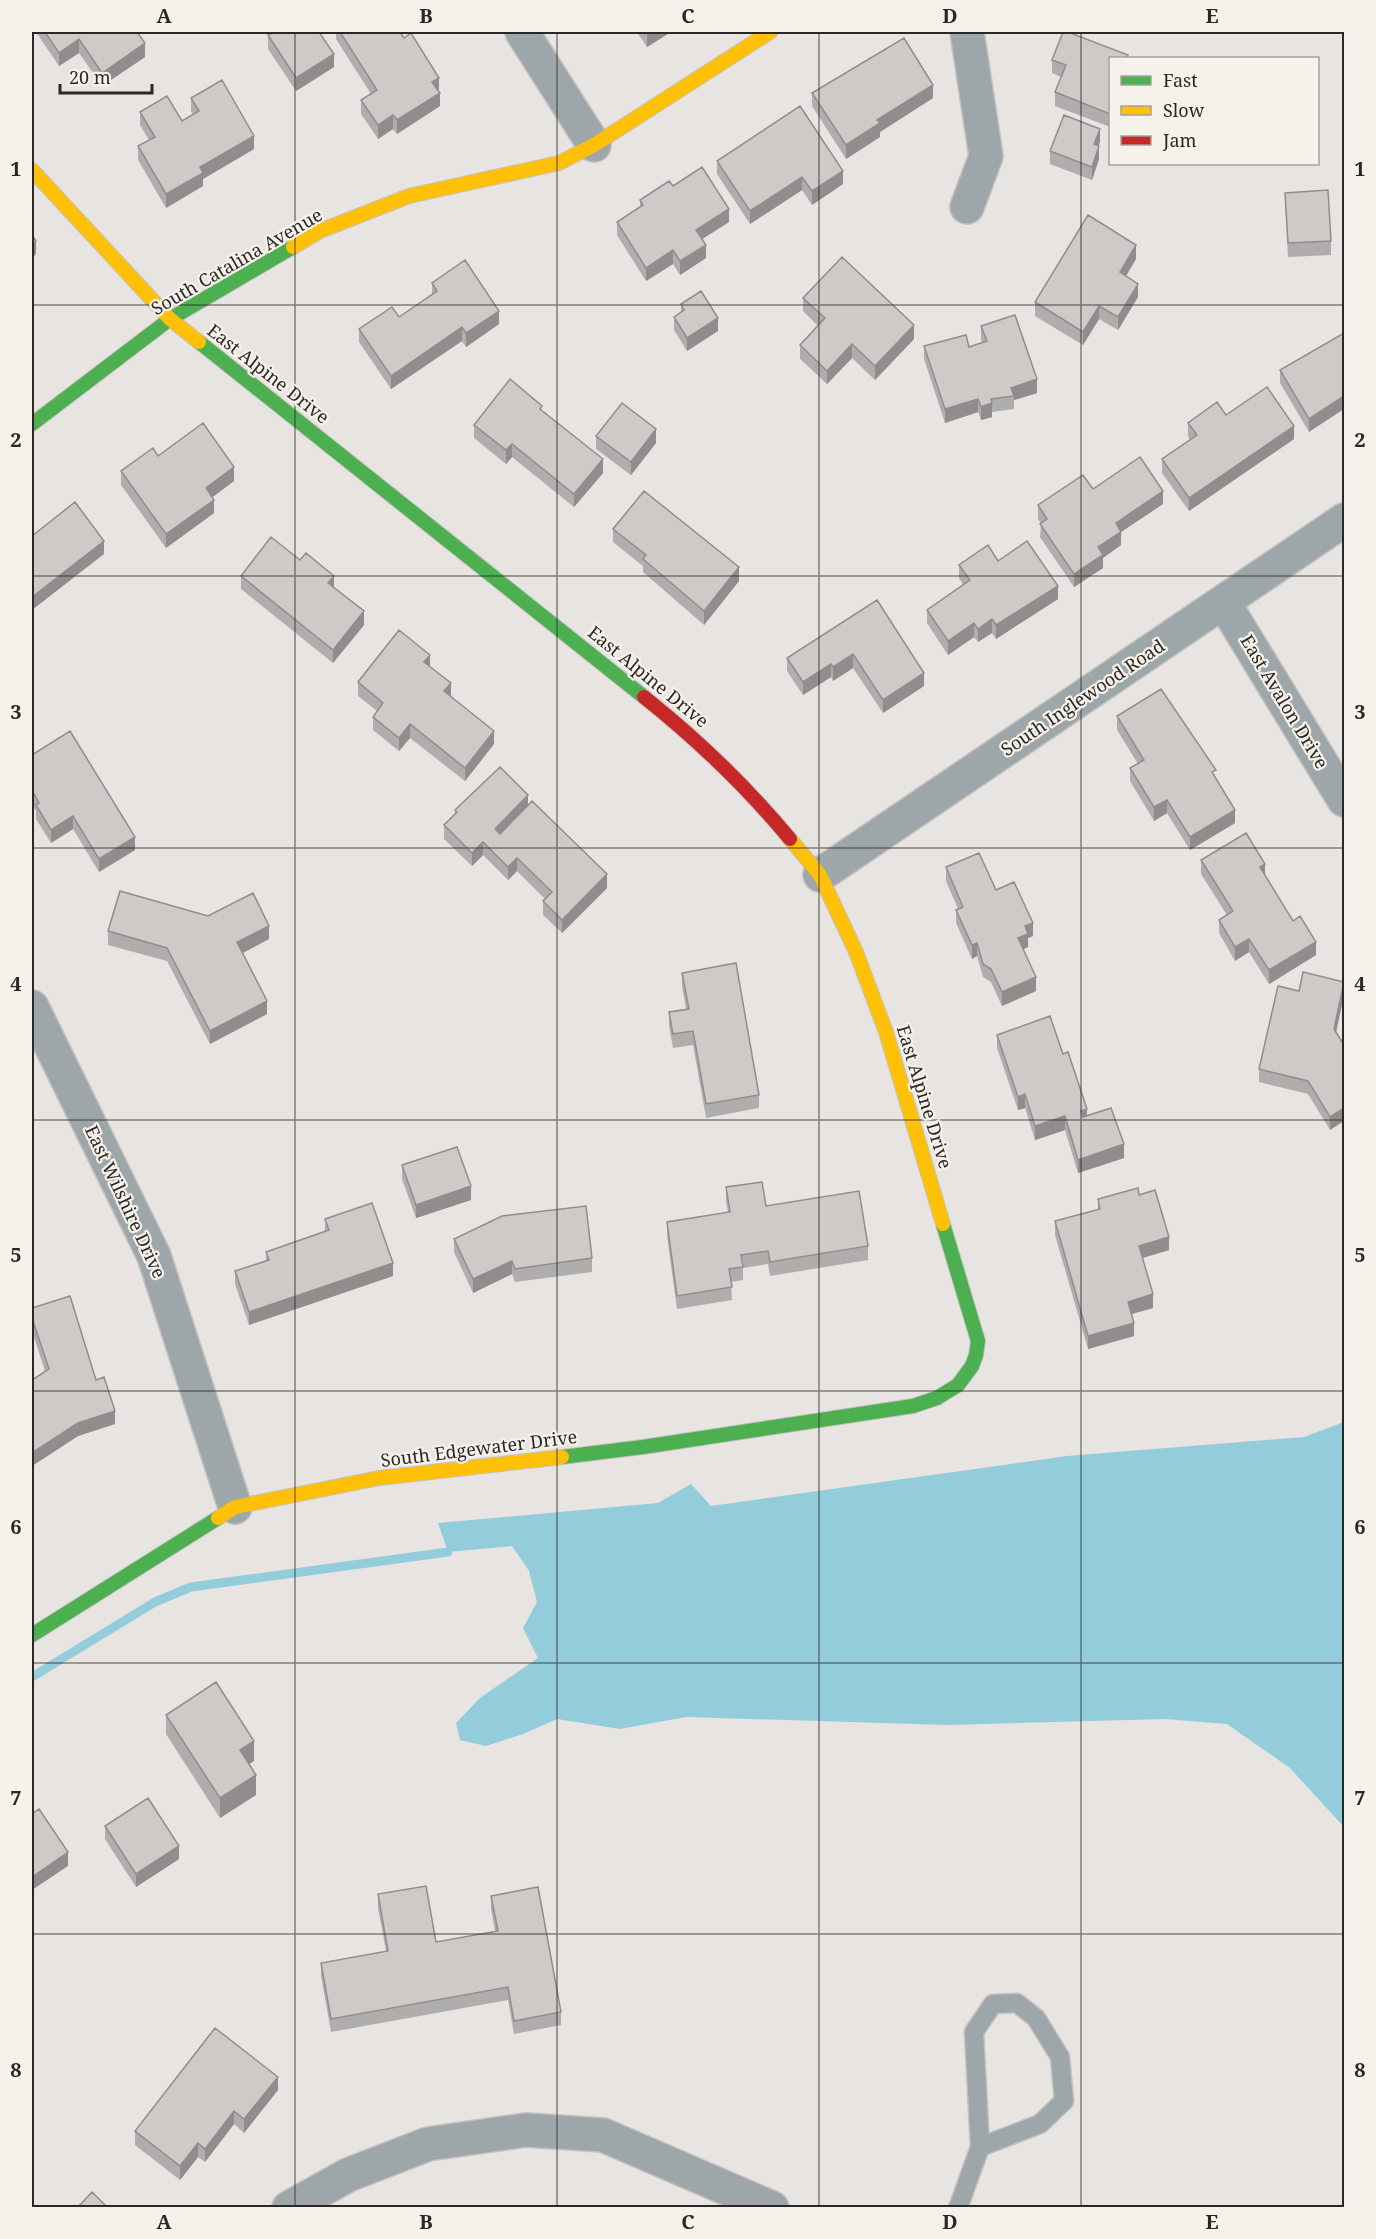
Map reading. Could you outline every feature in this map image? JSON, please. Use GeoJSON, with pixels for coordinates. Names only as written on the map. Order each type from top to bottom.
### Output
{"type":"FeatureCollection","features":[{"type":"Feature","properties":{"kind":"street"},"geometry":{"type":"LineString","coordinates":[[522,32],[594,145]]}},
{"type":"Feature","properties":{"kind":"street","name":"South Catalina Avenue"},"geometry":{"type":"LineString","coordinates":[[32,424],[170,319],[320,231],[409,196],[447,186],[550,166],[594,145],[770,32]]}},
{"type":"Feature","properties":{"kind":"street"},"geometry":{"type":"LineString","coordinates":[[967,32],[986,156],[967,207]]}},
{"type":"Feature","properties":{"kind":"street","name":"East Alpine Drive"},"geometry":{"type":"LineString","coordinates":[[32,170],[170,319],[685,730],[760,803],[820,875],[872,991],[977,1332],[976,1359],[961,1384]]}},
{"type":"Feature","properties":{"kind":"street","name":"South Inglewood Road"},"geometry":{"type":"LineString","coordinates":[[820,875],[1344,520]]}},
{"type":"Feature","properties":{"kind":"street","name":"East Avalon Drive"},"geometry":{"type":"LineString","coordinates":[[1224,603],[1344,800]]}},
{"type":"Feature","properties":{"kind":"street","name":"East Wilshire Drive"},"geometry":{"type":"LineString","coordinates":[[32,1007],[154,1256],[235,1507]]}},
{"type":"Feature","properties":{"kind":"street","name":"South Edgewater Drive"},"geometry":{"type":"LineString","coordinates":[[32,1635],[235,1507],[379,1478],[644,1447],[913,1406],[938,1398],[961,1384]]}},
{"type":"Feature","properties":{"kind":"street"},"geometry":{"type":"LineString","coordinates":[[290,2208],[348,2175],[428,2144],[526,2130],[603,2135],[772,2208]]}},
{"type":"Feature","properties":{"kind":"lane"},"geometry":{"type":"LineString","coordinates":[[958,2208],[980,2147],[974,2032],[993,2004],[1017,2002],[1036,2019],[1060,2057],[1064,2101],[1040,2124],[980,2147]]}},
{"type":"Feature","properties":{"kind":"water"},"geometry":{"type":"Polygon","coordinates":[[[1344,1422],[1344,1827],[1290,1768],[1227,1724],[1165,1719],[948,1725],[686,1717],[620,1729],[557,1719],[523,1734],[486,1746],[460,1740],[456,1723],[480,1698],[538,1658],[523,1628],[537,1602],[529,1571],[512,1546],[448,1552],[438,1523],[658,1503],[691,1484],[711,1506],[1067,1456],[1304,1437],[1344,1422]]]}},
{"type":"Feature","properties":{"kind":"building"},"geometry":{"type":"Polygon","coordinates":[[[45,32],[137,32],[145,43],[102,73],[79,39],[59,53],[45,32]]]}},
{"type":"Feature","properties":{"kind":"building"},"geometry":{"type":"Polygon","coordinates":[[[274,32],[319,32],[334,54],[296,78],[268,35],[274,32]]]}},
{"type":"Feature","properties":{"kind":"building"},"geometry":{"type":"Polygon","coordinates":[[[340,32],[400,32],[404,38],[411,33],[439,78],[432,82],[440,93],[397,120],[393,115],[378,125],[361,100],[377,90],[340,32]]]}},
{"type":"Feature","properties":{"kind":"building"},"geometry":{"type":"Polygon","coordinates":[[[1063,32],[1128,55],[1127,57],[1109,57],[1109,114],[1055,92],[1066,65],[1052,60],[1063,32]]]}},
{"type":"Feature","properties":{"kind":"building"},"geometry":{"type":"Polygon","coordinates":[[[904,38],[933,85],[877,120],[880,123],[846,145],[812,93],[904,38]]]}},
{"type":"Feature","properties":{"kind":"building"},"geometry":{"type":"Polygon","coordinates":[[[222,80],[254,136],[200,167],[203,173],[166,194],[138,146],[155,137],[140,112],[167,96],[182,121],[199,111],[191,98],[222,80]]]}},
{"type":"Feature","properties":{"kind":"building"},"geometry":{"type":"Polygon","coordinates":[[[800,106],[843,171],[812,191],[802,177],[750,211],[717,161],[800,106]]]}},
{"type":"Feature","properties":{"kind":"building"},"geometry":{"type":"Polygon","coordinates":[[[1064,115],[1100,129],[1094,144],[1099,146],[1092,167],[1050,151],[1064,115]]]}},
{"type":"Feature","properties":{"kind":"building"},"geometry":{"type":"Polygon","coordinates":[[[702,167],[729,209],[696,230],[706,245],[680,261],[673,250],[646,268],[617,222],[643,205],[640,200],[669,181],[673,186],[702,167]]]}},
{"type":"Feature","properties":{"kind":"building"},"geometry":{"type":"Polygon","coordinates":[[[1328,190],[1331,241],[1288,243],[1285,193],[1328,190]]]}},
{"type":"Feature","properties":{"kind":"building"},"geometry":{"type":"Polygon","coordinates":[[[1088,215],[1136,245],[1120,272],[1138,284],[1118,317],[1099,306],[1083,332],[1035,302],[1088,215]]]}},
{"type":"Feature","properties":{"kind":"building"},"geometry":{"type":"Polygon","coordinates":[[[842,257],[914,325],[875,366],[852,344],[827,371],[800,345],[825,318],[803,298],[842,257]]]}},
{"type":"Feature","properties":{"kind":"building"},"geometry":{"type":"Polygon","coordinates":[[[465,260],[499,311],[466,333],[462,327],[391,376],[359,329],[392,307],[399,317],[437,291],[432,283],[465,260]]]}},
{"type":"Feature","properties":{"kind":"building"},"geometry":{"type":"Polygon","coordinates":[[[701,291],[718,318],[687,338],[674,317],[684,310],[681,304],[701,291]]]}},
{"type":"Feature","properties":{"kind":"building"},"geometry":{"type":"Polygon","coordinates":[[[1015,315],[1037,379],[1011,388],[1014,396],[991,399],[992,403],[981,407],[978,399],[945,409],[924,346],[966,335],[969,347],[987,341],[981,326],[1015,315]]]}},
{"type":"Feature","properties":{"kind":"building"},"geometry":{"type":"Polygon","coordinates":[[[1344,333],[1344,396],[1309,419],[1280,370],[1344,333]]]}},
{"type":"Feature","properties":{"kind":"building"},"geometry":{"type":"Polygon","coordinates":[[[510,379],[542,406],[540,409],[603,459],[574,494],[512,444],[506,450],[474,425],[510,379]]]}},
{"type":"Feature","properties":{"kind":"building"},"geometry":{"type":"Polygon","coordinates":[[[1267,387],[1294,426],[1189,498],[1162,459],[1197,435],[1188,423],[1217,402],[1226,415],[1267,387]]]}},
{"type":"Feature","properties":{"kind":"building"},"geometry":{"type":"Polygon","coordinates":[[[622,403],[656,429],[631,462],[596,436],[622,403]]]}},
{"type":"Feature","properties":{"kind":"building"},"geometry":{"type":"Polygon","coordinates":[[[203,423],[234,467],[206,488],[214,500],[166,534],[121,471],[153,448],[158,456],[203,423]]]}},
{"type":"Feature","properties":{"kind":"building"},"geometry":{"type":"Polygon","coordinates":[[[1140,457],[1163,491],[1116,523],[1121,532],[1098,547],[1103,555],[1074,574],[1040,524],[1047,519],[1038,505],[1083,475],[1093,489],[1140,457]]]}},
{"type":"Feature","properties":{"kind":"building"},"geometry":{"type":"Polygon","coordinates":[[[644,491],[739,567],[704,611],[643,559],[646,555],[613,529],[644,491]]]}},
{"type":"Feature","properties":{"kind":"building"},"geometry":{"type":"Polygon","coordinates":[[[75,502],[104,541],[32,597],[32,536],[75,502]]]}},
{"type":"Feature","properties":{"kind":"building"},"geometry":{"type":"Polygon","coordinates":[[[271,537],[300,560],[306,553],[334,576],[328,583],[364,611],[333,650],[241,576],[271,537]]]}},
{"type":"Feature","properties":{"kind":"building"},"geometry":{"type":"Polygon","coordinates":[[[1027,541],[1058,586],[996,625],[992,619],[978,629],[974,623],[948,641],[927,610],[970,580],[959,565],[988,545],[998,561],[1027,541]]]}},
{"type":"Feature","properties":{"kind":"building"},"geometry":{"type":"Polygon","coordinates":[[[877,600],[924,673],[883,700],[853,654],[833,667],[831,664],[803,682],[787,658],[877,600]]]}},
{"type":"Feature","properties":{"kind":"building"},"geometry":{"type":"Polygon","coordinates":[[[399,630],[430,655],[424,662],[451,683],[444,691],[494,731],[465,768],[410,724],[399,738],[373,717],[383,703],[358,682],[399,630]]]}},
{"type":"Feature","properties":{"kind":"building"},"geometry":{"type":"Polygon","coordinates":[[[1161,689],[1216,770],[1212,772],[1235,810],[1190,837],[1167,800],[1154,807],[1130,768],[1144,760],[1117,716],[1161,689]]]}},
{"type":"Feature","properties":{"kind":"building"},"geometry":{"type":"Polygon","coordinates":[[[70,731],[135,837],[99,859],[73,816],[51,830],[36,805],[39,803],[32,790],[32,755],[70,731]]]}},
{"type":"Feature","properties":{"kind":"building"},"geometry":{"type":"Polygon","coordinates":[[[500,767],[528,795],[495,829],[500,834],[532,801],[607,874],[562,920],[543,901],[552,892],[517,858],[508,867],[483,842],[472,853],[444,825],[457,812],[455,810],[500,767]]]}},
{"type":"Feature","properties":{"kind":"building"},"geometry":{"type":"Polygon","coordinates":[[[1246,833],[1265,864],[1260,867],[1293,921],[1300,916],[1316,942],[1269,970],[1249,939],[1235,947],[1219,920],[1233,911],[1201,860],[1246,833]]]}},
{"type":"Feature","properties":{"kind":"building"},"geometry":{"type":"Polygon","coordinates":[[[979,853],[996,890],[1014,882],[1033,923],[1025,926],[1028,934],[1018,938],[1036,977],[1002,992],[991,969],[983,964],[977,943],[972,945],[956,910],[963,907],[946,867],[979,853]]]}},
{"type":"Feature","properties":{"kind":"building"},"geometry":{"type":"Polygon","coordinates":[[[120,891],[208,916],[253,893],[269,926],[237,942],[267,1001],[210,1031],[167,948],[108,931],[120,891]]]}},
{"type":"Feature","properties":{"kind":"building"},"geometry":{"type":"Polygon","coordinates":[[[736,963],[759,1095],[706,1104],[693,1031],[673,1034],[669,1012],[689,1009],[682,973],[736,963]]]}},
{"type":"Feature","properties":{"kind":"building"},"geometry":{"type":"Polygon","coordinates":[[[1303,972],[1344,982],[1334,1029],[1344,1045],[1344,1108],[1330,1117],[1308,1081],[1259,1069],[1278,986],[1299,991],[1303,972]]]}},
{"type":"Feature","properties":{"kind":"building"},"geometry":{"type":"Polygon","coordinates":[[[1050,1016],[1063,1054],[1068,1052],[1087,1109],[1081,1111],[1083,1117],[1111,1108],[1124,1144],[1078,1160],[1065,1116],[1035,1126],[1025,1094],[1018,1097],[997,1035],[1050,1016]]]}},
{"type":"Feature","properties":{"kind":"building"},"geometry":{"type":"Polygon","coordinates":[[[457,1147],[471,1186],[416,1205],[402,1165],[457,1147]]]}},
{"type":"Feature","properties":{"kind":"building"},"geometry":{"type":"Polygon","coordinates":[[[762,1182],[766,1206],[859,1191],[868,1246],[770,1262],[768,1251],[741,1255],[743,1267],[729,1269],[732,1287],[677,1296],[667,1222],[730,1212],[726,1187],[762,1182]]]}},
{"type":"Feature","properties":{"kind":"building"},"geometry":{"type":"Polygon","coordinates":[[[1138,1188],[1139,1195],[1155,1190],[1169,1237],[1139,1246],[1153,1294],[1128,1302],[1134,1323],[1088,1336],[1055,1221],[1100,1209],[1098,1199],[1138,1188]]]}},
{"type":"Feature","properties":{"kind":"building"},"geometry":{"type":"Polygon","coordinates":[[[372,1203],[393,1263],[249,1312],[235,1271],[269,1260],[266,1252],[329,1230],[325,1219],[372,1203]]]}},
{"type":"Feature","properties":{"kind":"building"},"geometry":{"type":"Polygon","coordinates":[[[586,1206],[592,1258],[515,1269],[512,1261],[473,1279],[454,1239],[502,1216],[586,1206]]]}},
{"type":"Feature","properties":{"kind":"building"},"geometry":{"type":"Polygon","coordinates":[[[70,1296],[96,1380],[104,1377],[115,1411],[78,1423],[32,1453],[32,1380],[49,1369],[32,1318],[32,1308],[70,1296]]]}},
{"type":"Feature","properties":{"kind":"building"},"geometry":{"type":"Polygon","coordinates":[[[216,1682],[254,1741],[240,1750],[256,1775],[220,1798],[166,1715],[216,1682]]]}},
{"type":"Feature","properties":{"kind":"building"},"geometry":{"type":"Polygon","coordinates":[[[148,1798],[179,1846],[136,1874],[105,1826],[148,1798]]]}},
{"type":"Feature","properties":{"kind":"building"},"geometry":{"type":"Polygon","coordinates":[[[39,1809],[68,1852],[32,1877],[32,1814],[39,1809]]]}},
{"type":"Feature","properties":{"kind":"building"},"geometry":{"type":"Polygon","coordinates":[[[426,1886],[436,1942],[498,1931],[491,1896],[538,1887],[561,2012],[514,2021],[508,1987],[331,2019],[321,1963],[388,1951],[378,1894],[426,1886]]]}},
{"type":"Feature","properties":{"kind":"building"},"geometry":{"type":"Polygon","coordinates":[[[215,2028],[278,2077],[244,2119],[234,2111],[205,2149],[198,2143],[180,2166],[135,2131],[215,2028]]]}},
{"type":"Feature","properties":{"kind":"building"},"geometry":{"type":"Polygon","coordinates":[[[92,2192],[108,2208],[77,2208],[92,2192]]]}},
{"type":"Feature","properties":{"kind":"waterway"},"geometry":{"type":"LineString","coordinates":[[32,1677],[155,1602],[191,1587],[448,1552]]}},
{"type":"Feature","properties":{"kind":"traffic: fast"},"geometry":{"type":"LineString","coordinates":[[32,424],[170,319],[293,247]]}},
{"type":"Feature","properties":{"kind":"traffic: fast"},"geometry":{"type":"LineString","coordinates":[[199,342],[644,697]]}},
{"type":"Feature","properties":{"kind":"traffic: fast"},"geometry":{"type":"LineString","coordinates":[[562,1457],[913,1406],[937,1398],[958,1385],[972,1366],[978,1341],[943,1224]]}},
{"type":"Feature","properties":{"kind":"traffic: fast"},"geometry":{"type":"LineString","coordinates":[[32,1635],[218,1518]]}},
{"type":"Feature","properties":{"kind":"traffic: slow"},"geometry":{"type":"LineString","coordinates":[[293,247],[320,231],[409,196],[559,163],[594,145],[770,32]]}},
{"type":"Feature","properties":{"kind":"traffic: slow"},"geometry":{"type":"LineString","coordinates":[[32,170],[170,319],[199,342]]}},
{"type":"Feature","properties":{"kind":"traffic: slow"},"geometry":{"type":"LineString","coordinates":[[790,839],[820,875],[856,952],[886,1032],[943,1224]]}},
{"type":"Feature","properties":{"kind":"traffic: slow"},"geometry":{"type":"LineString","coordinates":[[218,1518],[235,1507],[379,1478],[562,1457]]}},
{"type":"Feature","properties":{"kind":"traffic: jam"},"geometry":{"type":"LineString","coordinates":[[644,697],[721,764],[790,839]]}}]}
